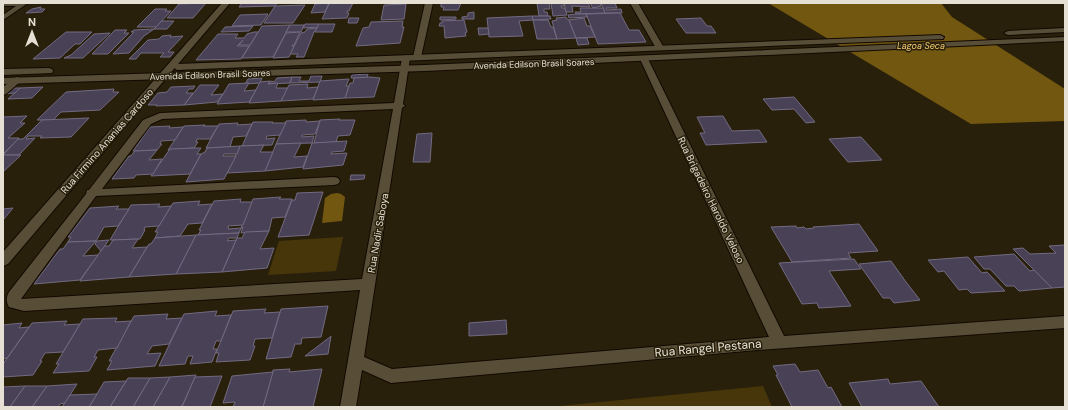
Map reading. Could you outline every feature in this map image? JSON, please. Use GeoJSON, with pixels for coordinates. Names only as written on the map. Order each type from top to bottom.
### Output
{"type":"FeatureCollection","features":[{"type":"Feature","properties":{"kind":"street"},"geometry":{"type":"LineString","coordinates":[[3,4],[25,3]]}},
{"type":"Feature","properties":{"kind":"street"},"geometry":{"type":"LineString","coordinates":[[3,18],[25,3]]}},
{"type":"Feature","properties":{"kind":"street","name":"Rua Firmino Ananias Cardoso"},"geometry":{"type":"LineString","coordinates":[[3,261],[226,3]]}},
{"type":"Feature","properties":{"kind":"street"},"geometry":{"type":"LineString","coordinates":[[417,57],[429,3]]}},
{"type":"Feature","properties":{"kind":"street"},"geometry":{"type":"LineString","coordinates":[[634,3],[660,48]]}},
{"type":"Feature","properties":{"kind":"street","name":"Avenida Edilson Brasil Soares"},"geometry":{"type":"LineString","coordinates":[[3,81],[163,76],[405,64],[417,57],[980,35],[1065,30]]}},
{"type":"Feature","properties":{"kind":"street","name":"Avenida Edilson Brasil Soares"},"geometry":{"type":"LineString","coordinates":[[3,72],[644,59],[1065,39]]}},
{"type":"Feature","properties":{"kind":"street","name":"Rua Brigadeiro Haroldo Veloso"},"geometry":{"type":"LineString","coordinates":[[644,59],[779,342]]}},
{"type":"Feature","properties":{"kind":"street","name":"Rua Nadir Saboya"},"geometry":{"type":"LineString","coordinates":[[348,407],[400,106],[405,64]]}},
{"type":"Feature","properties":{"kind":"street"},"geometry":{"type":"LineString","coordinates":[[3,92],[17,80]]}},
{"type":"Feature","properties":{"kind":"street"},"geometry":{"type":"LineString","coordinates":[[369,284],[32,304],[14,303],[14,296],[146,122],[156,117],[400,106]]}},
{"type":"Feature","properties":{"kind":"street"},"geometry":{"type":"LineString","coordinates":[[91,193],[334,181]]}},
{"type":"Feature","properties":{"kind":"street","name":"Rua Rangel Pestana"},"geometry":{"type":"LineString","coordinates":[[355,360],[391,376],[779,342],[1065,322]]}},
{"type":"Feature","properties":{"kind":"shaded area"},"geometry":{"type":"Polygon","coordinates":[[[343,237],[336,271],[268,275],[279,241],[343,237]]]}},
{"type":"Feature","properties":{"kind":"shaded area"},"geometry":{"type":"Polygon","coordinates":[[[763,386],[772,407],[560,406],[763,386]]]}},
{"type":"Feature","properties":{"kind":"water","name":"Lagoa Seca"},"geometry":{"type":"Polygon","coordinates":[[[768,3],[941,3],[952,17],[1065,89],[1065,121],[971,124],[768,3]]]}},
{"type":"Feature","properties":{"kind":"water"},"geometry":{"type":"Polygon","coordinates":[[[337,193],[345,197],[342,221],[322,223],[325,198],[331,194],[337,193]]]}},
{"type":"Feature","properties":{"kind":"building"},"geometry":{"type":"Polygon","coordinates":[[[206,3],[193,18],[167,18],[179,4],[206,3]]]}},
{"type":"Feature","properties":{"kind":"building"},"geometry":{"type":"Polygon","coordinates":[[[242,3],[277,3],[275,6],[239,7],[242,3]]]}},
{"type":"Feature","properties":{"kind":"building"},"geometry":{"type":"Polygon","coordinates":[[[329,3],[325,12],[311,13],[315,4],[329,3]]]}},
{"type":"Feature","properties":{"kind":"building"},"geometry":{"type":"Polygon","coordinates":[[[353,3],[349,11],[347,11],[347,13],[349,13],[347,18],[322,19],[329,4],[353,3]]]}},
{"type":"Feature","properties":{"kind":"building"},"geometry":{"type":"Polygon","coordinates":[[[441,3],[461,3],[458,10],[443,10],[444,7],[441,7],[441,3]]]}},
{"type":"Feature","properties":{"kind":"building"},"geometry":{"type":"Polygon","coordinates":[[[537,3],[549,3],[550,9],[544,9],[544,12],[547,12],[548,16],[539,16],[537,3]]]}},
{"type":"Feature","properties":{"kind":"building"},"geometry":{"type":"Polygon","coordinates":[[[551,3],[564,3],[564,6],[561,6],[562,8],[565,8],[567,15],[553,16],[551,3]]]}},
{"type":"Feature","properties":{"kind":"building"},"geometry":{"type":"Polygon","coordinates":[[[564,3],[588,3],[590,7],[572,6],[573,12],[566,12],[564,3]]]}},
{"type":"Feature","properties":{"kind":"building"},"geometry":{"type":"Polygon","coordinates":[[[590,3],[601,3],[601,6],[593,8],[590,3]]]}},
{"type":"Feature","properties":{"kind":"building"},"geometry":{"type":"Polygon","coordinates":[[[601,3],[615,3],[617,8],[606,8],[607,10],[621,9],[622,13],[605,13],[601,3]]]}},
{"type":"Feature","properties":{"kind":"building"},"geometry":{"type":"Polygon","coordinates":[[[406,4],[404,19],[381,20],[384,5],[406,4]]]}},
{"type":"Feature","properties":{"kind":"building"},"geometry":{"type":"Polygon","coordinates":[[[305,5],[293,23],[264,23],[275,6],[305,5]]]}},
{"type":"Feature","properties":{"kind":"building"},"geometry":{"type":"Polygon","coordinates":[[[41,7],[40,9],[45,9],[42,12],[26,13],[32,9],[41,7]]]}},
{"type":"Feature","properties":{"kind":"building"},"geometry":{"type":"Polygon","coordinates":[[[580,8],[603,8],[605,13],[576,14],[575,12],[581,12],[580,8]]]}},
{"type":"Feature","properties":{"kind":"building"},"geometry":{"type":"Polygon","coordinates":[[[155,9],[167,9],[165,11],[171,11],[156,27],[137,27],[155,9]]]}},
{"type":"Feature","properties":{"kind":"building"},"geometry":{"type":"Polygon","coordinates":[[[474,12],[474,19],[462,19],[462,17],[468,16],[468,13],[474,12]]]}},
{"type":"Feature","properties":{"kind":"building"},"geometry":{"type":"Polygon","coordinates":[[[620,13],[629,30],[639,30],[646,42],[598,44],[586,14],[620,13]]]}},
{"type":"Feature","properties":{"kind":"building"},"geometry":{"type":"Polygon","coordinates":[[[268,14],[261,25],[232,26],[240,15],[268,14]]]}},
{"type":"Feature","properties":{"kind":"building"},"geometry":{"type":"Polygon","coordinates":[[[586,14],[587,17],[569,18],[568,15],[586,14]]]}},
{"type":"Feature","properties":{"kind":"building"},"geometry":{"type":"Polygon","coordinates":[[[532,16],[550,16],[551,19],[533,20],[532,16]]]}},
{"type":"Feature","properties":{"kind":"building"},"geometry":{"type":"Polygon","coordinates":[[[532,16],[533,20],[519,21],[523,36],[489,37],[487,18],[532,16]]]}},
{"type":"Feature","properties":{"kind":"building"},"geometry":{"type":"Polygon","coordinates":[[[440,17],[456,17],[456,19],[440,20],[440,17]]]}},
{"type":"Feature","properties":{"kind":"building"},"geometry":{"type":"Polygon","coordinates":[[[566,17],[569,20],[576,38],[557,39],[552,21],[557,20],[556,18],[566,17]]]}},
{"type":"Feature","properties":{"kind":"building"},"geometry":{"type":"Polygon","coordinates":[[[349,18],[359,18],[357,23],[348,23],[349,18]]]}},
{"type":"Feature","properties":{"kind":"building"},"geometry":{"type":"Polygon","coordinates":[[[584,18],[587,26],[590,26],[595,37],[576,38],[569,20],[584,18]]]}},
{"type":"Feature","properties":{"kind":"building"},"geometry":{"type":"Polygon","coordinates":[[[701,18],[707,26],[711,26],[716,33],[686,33],[676,19],[701,18]]]}},
{"type":"Feature","properties":{"kind":"building"},"geometry":{"type":"Polygon","coordinates":[[[464,20],[467,32],[465,33],[466,36],[445,38],[444,26],[439,26],[442,21],[464,20]]]}},
{"type":"Feature","properties":{"kind":"building"},"geometry":{"type":"Polygon","coordinates":[[[533,20],[548,20],[551,27],[553,27],[557,39],[537,39],[533,20]]]}},
{"type":"Feature","properties":{"kind":"building"},"geometry":{"type":"Polygon","coordinates":[[[162,21],[174,21],[167,29],[154,29],[162,21]]]}},
{"type":"Feature","properties":{"kind":"building"},"geometry":{"type":"Polygon","coordinates":[[[403,21],[402,27],[404,27],[400,43],[356,46],[363,28],[369,27],[371,22],[403,21]]]}},
{"type":"Feature","properties":{"kind":"building"},"geometry":{"type":"Polygon","coordinates":[[[305,24],[319,24],[318,27],[303,28],[305,24]]]}},
{"type":"Feature","properties":{"kind":"building"},"geometry":{"type":"Polygon","coordinates":[[[319,24],[335,24],[332,32],[315,32],[319,24]]]}},
{"type":"Feature","properties":{"kind":"building"},"geometry":{"type":"Polygon","coordinates":[[[290,25],[273,57],[242,58],[262,26],[290,25]]]}},
{"type":"Feature","properties":{"kind":"building"},"geometry":{"type":"Polygon","coordinates":[[[290,25],[304,25],[301,32],[286,32],[290,25]]]}},
{"type":"Feature","properties":{"kind":"building"},"geometry":{"type":"Polygon","coordinates":[[[253,26],[249,31],[221,32],[225,27],[253,26]]]}},
{"type":"Feature","properties":{"kind":"building"},"geometry":{"type":"Polygon","coordinates":[[[317,28],[304,57],[296,57],[298,54],[290,54],[301,33],[305,32],[307,29],[317,28]]]}},
{"type":"Feature","properties":{"kind":"building"},"geometry":{"type":"Polygon","coordinates":[[[478,28],[488,28],[489,34],[479,35],[478,28]]]}},
{"type":"Feature","properties":{"kind":"building"},"geometry":{"type":"Polygon","coordinates":[[[154,29],[144,36],[129,53],[113,54],[134,32],[131,32],[134,30],[154,29]]]}},
{"type":"Feature","properties":{"kind":"building"},"geometry":{"type":"Polygon","coordinates":[[[115,30],[127,30],[124,33],[129,33],[108,54],[92,54],[115,30]]]}},
{"type":"Feature","properties":{"kind":"building"},"geometry":{"type":"Polygon","coordinates":[[[66,32],[92,32],[80,44],[75,44],[60,58],[33,59],[66,32]]]}},
{"type":"Feature","properties":{"kind":"building"},"geometry":{"type":"Polygon","coordinates":[[[258,32],[250,45],[239,45],[243,40],[237,46],[249,46],[241,59],[196,60],[218,34],[238,34],[235,38],[244,38],[247,34],[258,32]]]}},
{"type":"Feature","properties":{"kind":"building"},"geometry":{"type":"Polygon","coordinates":[[[300,32],[294,45],[292,45],[294,46],[289,57],[273,58],[286,33],[300,32]]]}},
{"type":"Feature","properties":{"kind":"building"},"geometry":{"type":"Polygon","coordinates":[[[110,33],[83,58],[64,58],[71,55],[94,34],[110,33]]]}},
{"type":"Feature","properties":{"kind":"building"},"geometry":{"type":"Polygon","coordinates":[[[171,35],[170,37],[183,36],[168,52],[174,52],[170,57],[160,57],[164,53],[141,53],[136,59],[129,59],[148,40],[159,39],[162,36],[171,35]]]}},
{"type":"Feature","properties":{"kind":"building"},"geometry":{"type":"Polygon","coordinates":[[[576,38],[587,38],[589,44],[578,45],[576,38]]]}},
{"type":"Feature","properties":{"kind":"building"},"geometry":{"type":"Polygon","coordinates":[[[368,74],[367,78],[351,78],[352,75],[368,74]]]}},
{"type":"Feature","properties":{"kind":"building"},"geometry":{"type":"Polygon","coordinates":[[[311,76],[322,76],[320,82],[290,83],[292,77],[301,77],[299,81],[309,81],[311,76]]]}},
{"type":"Feature","properties":{"kind":"building"},"geometry":{"type":"Polygon","coordinates":[[[292,77],[290,83],[269,84],[271,81],[274,82],[277,78],[292,77]]]}},
{"type":"Feature","properties":{"kind":"building"},"geometry":{"type":"Polygon","coordinates":[[[262,78],[260,83],[245,84],[248,79],[262,78]]]}},
{"type":"Feature","properties":{"kind":"building"},"geometry":{"type":"Polygon","coordinates":[[[354,78],[380,78],[374,97],[345,98],[350,83],[353,83],[354,78]]]}},
{"type":"Feature","properties":{"kind":"building"},"geometry":{"type":"Polygon","coordinates":[[[349,79],[346,86],[349,86],[345,98],[313,100],[320,81],[349,79]]]}},
{"type":"Feature","properties":{"kind":"building"},"geometry":{"type":"Polygon","coordinates":[[[270,81],[268,84],[278,83],[276,88],[288,88],[281,101],[249,103],[260,82],[270,81]]]}},
{"type":"Feature","properties":{"kind":"building"},"geometry":{"type":"Polygon","coordinates":[[[249,83],[244,91],[256,90],[249,102],[217,104],[229,84],[249,83]]]}},
{"type":"Feature","properties":{"kind":"building"},"geometry":{"type":"Polygon","coordinates":[[[308,84],[307,88],[318,87],[313,99],[281,101],[289,85],[308,84]]]}},
{"type":"Feature","properties":{"kind":"building"},"geometry":{"type":"Polygon","coordinates":[[[200,85],[219,85],[211,95],[223,94],[217,102],[184,105],[200,85]]]}},
{"type":"Feature","properties":{"kind":"building"},"geometry":{"type":"Polygon","coordinates":[[[195,86],[193,89],[189,89],[186,93],[193,93],[184,105],[148,105],[158,93],[167,92],[171,87],[195,86]]]}},
{"type":"Feature","properties":{"kind":"building"},"geometry":{"type":"Polygon","coordinates":[[[43,87],[32,98],[8,99],[20,88],[43,87]]]}},
{"type":"Feature","properties":{"kind":"building"},"geometry":{"type":"Polygon","coordinates":[[[13,88],[20,88],[15,93],[3,94],[13,88]]]}},
{"type":"Feature","properties":{"kind":"building"},"geometry":{"type":"Polygon","coordinates":[[[114,89],[113,92],[119,92],[100,110],[61,112],[53,120],[37,120],[66,92],[114,89]]]}},
{"type":"Feature","properties":{"kind":"building"},"geometry":{"type":"Polygon","coordinates":[[[794,97],[815,122],[806,123],[794,109],[772,110],[763,99],[794,97]]]}},
{"type":"Feature","properties":{"kind":"building"},"geometry":{"type":"Polygon","coordinates":[[[27,116],[20,123],[25,123],[8,138],[19,138],[3,154],[3,117],[27,116]]]}},
{"type":"Feature","properties":{"kind":"building"},"geometry":{"type":"Polygon","coordinates":[[[723,116],[732,131],[759,130],[767,142],[706,145],[700,133],[705,133],[697,117],[723,116]]]}},
{"type":"Feature","properties":{"kind":"building"},"geometry":{"type":"Polygon","coordinates":[[[89,118],[71,137],[40,138],[42,136],[28,136],[26,139],[35,138],[19,155],[3,155],[18,139],[23,139],[42,120],[89,118]]]}},
{"type":"Feature","properties":{"kind":"building"},"geometry":{"type":"Polygon","coordinates":[[[340,119],[339,120],[355,120],[350,135],[338,136],[336,142],[314,143],[320,120],[340,119]]]}},
{"type":"Feature","properties":{"kind":"building"},"geometry":{"type":"Polygon","coordinates":[[[306,120],[306,122],[320,121],[315,134],[302,135],[302,137],[314,136],[312,143],[276,144],[286,121],[306,120]]]}},
{"type":"Feature","properties":{"kind":"building"},"geometry":{"type":"Polygon","coordinates":[[[253,122],[286,123],[280,135],[267,136],[266,139],[275,138],[272,145],[242,146],[253,122]]]}},
{"type":"Feature","properties":{"kind":"building"},"geometry":{"type":"Polygon","coordinates":[[[238,123],[237,125],[252,124],[246,136],[233,137],[230,147],[206,148],[219,124],[238,123]]]}},
{"type":"Feature","properties":{"kind":"building"},"geometry":{"type":"Polygon","coordinates":[[[205,125],[203,126],[218,126],[210,139],[197,139],[196,142],[198,142],[194,148],[168,150],[184,126],[205,125]]]}},
{"type":"Feature","properties":{"kind":"building"},"geometry":{"type":"Polygon","coordinates":[[[170,126],[169,128],[183,127],[175,140],[161,141],[160,144],[162,144],[157,150],[133,151],[150,127],[170,126]]]}},
{"type":"Feature","properties":{"kind":"building"},"geometry":{"type":"Polygon","coordinates":[[[432,133],[430,162],[413,162],[417,134],[432,133]]]}},
{"type":"Feature","properties":{"kind":"building"},"geometry":{"type":"Polygon","coordinates":[[[861,137],[882,160],[848,162],[829,139],[861,137]]]}},
{"type":"Feature","properties":{"kind":"building"},"geometry":{"type":"Polygon","coordinates":[[[347,141],[344,151],[332,152],[331,154],[347,153],[343,165],[303,169],[312,143],[347,141]]]}},
{"type":"Feature","properties":{"kind":"building"},"geometry":{"type":"Polygon","coordinates":[[[301,143],[294,157],[307,156],[303,167],[265,171],[276,144],[301,143]]]}},
{"type":"Feature","properties":{"kind":"building"},"geometry":{"type":"Polygon","coordinates":[[[264,145],[260,152],[273,152],[265,171],[227,173],[240,146],[264,145]]]}},
{"type":"Feature","properties":{"kind":"building"},"geometry":{"type":"Polygon","coordinates":[[[240,146],[237,154],[224,154],[223,156],[236,156],[224,179],[186,182],[201,154],[205,152],[207,148],[240,146]]]}},
{"type":"Feature","properties":{"kind":"building"},"geometry":{"type":"Polygon","coordinates":[[[201,148],[197,154],[201,154],[190,174],[151,176],[170,149],[201,148]]]}},
{"type":"Feature","properties":{"kind":"building"},"geometry":{"type":"Polygon","coordinates":[[[157,150],[149,160],[162,159],[153,174],[136,175],[134,178],[112,179],[129,156],[131,156],[135,151],[157,150]]]}},
{"type":"Feature","properties":{"kind":"building"},"geometry":{"type":"Polygon","coordinates":[[[3,155],[21,155],[3,172],[3,155]]]}},
{"type":"Feature","properties":{"kind":"building"},"geometry":{"type":"Polygon","coordinates":[[[351,175],[365,175],[364,179],[350,180],[351,175]]]}},
{"type":"Feature","properties":{"kind":"building"},"geometry":{"type":"Polygon","coordinates":[[[323,192],[309,235],[278,237],[292,200],[295,200],[297,193],[323,192]]]}},
{"type":"Feature","properties":{"kind":"building"},"geometry":{"type":"Polygon","coordinates":[[[281,197],[279,199],[292,199],[285,217],[272,218],[269,231],[241,233],[243,227],[241,228],[253,199],[281,197]]]}},
{"type":"Feature","properties":{"kind":"building"},"geometry":{"type":"Polygon","coordinates":[[[241,199],[240,202],[252,202],[243,225],[228,226],[228,229],[241,228],[239,233],[198,235],[201,230],[199,230],[214,201],[241,199]]]}},
{"type":"Feature","properties":{"kind":"building"},"geometry":{"type":"Polygon","coordinates":[[[200,201],[198,205],[212,204],[202,223],[188,224],[180,236],[155,238],[158,232],[155,232],[173,203],[200,201]]]}},
{"type":"Feature","properties":{"kind":"building"},"geometry":{"type":"Polygon","coordinates":[[[160,204],[158,207],[171,206],[159,226],[145,227],[140,239],[110,240],[131,205],[160,204]]]}},
{"type":"Feature","properties":{"kind":"building"},"geometry":{"type":"Polygon","coordinates":[[[119,206],[116,209],[129,209],[118,226],[104,227],[96,241],[68,242],[71,237],[68,237],[90,208],[119,206]]]}},
{"type":"Feature","properties":{"kind":"building"},"geometry":{"type":"Polygon","coordinates":[[[13,208],[3,220],[3,209],[13,208]]]}},
{"type":"Feature","properties":{"kind":"building"},"geometry":{"type":"Polygon","coordinates":[[[859,224],[878,251],[848,253],[851,258],[792,262],[771,227],[796,226],[797,228],[804,227],[806,229],[814,228],[813,227],[859,224]]]}},
{"type":"Feature","properties":{"kind":"building"},"geometry":{"type":"Polygon","coordinates":[[[269,231],[260,249],[274,248],[267,268],[222,272],[237,238],[242,238],[245,232],[269,231]]]}},
{"type":"Feature","properties":{"kind":"building"},"geometry":{"type":"Polygon","coordinates":[[[239,233],[237,238],[229,238],[227,241],[236,240],[222,272],[176,274],[196,235],[239,233]]]}},
{"type":"Feature","properties":{"kind":"building"},"geometry":{"type":"Polygon","coordinates":[[[196,235],[176,274],[129,277],[149,244],[151,244],[155,238],[196,235]]]}},
{"type":"Feature","properties":{"kind":"building"},"geometry":{"type":"Polygon","coordinates":[[[138,239],[132,248],[147,247],[129,277],[80,281],[104,246],[109,246],[113,240],[138,239]]]}},
{"type":"Feature","properties":{"kind":"building"},"geometry":{"type":"Polygon","coordinates":[[[109,240],[101,251],[95,244],[97,241],[109,240]]]}},
{"type":"Feature","properties":{"kind":"building"},"geometry":{"type":"Polygon","coordinates":[[[96,241],[83,256],[98,255],[80,280],[34,284],[60,249],[63,249],[68,242],[96,241]]]}},
{"type":"Feature","properties":{"kind":"building"},"geometry":{"type":"Polygon","coordinates":[[[1065,245],[1065,287],[1052,288],[1013,249],[1023,248],[1030,254],[1056,253],[1049,246],[1065,245]]]}},
{"type":"Feature","properties":{"kind":"building"},"geometry":{"type":"Polygon","coordinates":[[[1014,254],[1030,271],[1034,270],[1052,288],[1019,291],[1014,286],[1006,286],[990,269],[984,269],[974,257],[1014,254]]]}},
{"type":"Feature","properties":{"kind":"building"},"geometry":{"type":"Polygon","coordinates":[[[968,257],[982,273],[987,272],[1005,291],[971,293],[967,289],[959,290],[944,271],[938,272],[928,260],[968,257]]]}},
{"type":"Feature","properties":{"kind":"building"},"geometry":{"type":"Polygon","coordinates":[[[854,259],[861,269],[829,271],[851,306],[819,308],[817,303],[802,304],[779,263],[854,259]]]}},
{"type":"Feature","properties":{"kind":"building"},"geometry":{"type":"Polygon","coordinates":[[[891,261],[920,300],[894,303],[890,298],[883,298],[859,264],[891,261]]]}},
{"type":"Feature","properties":{"kind":"building"},"geometry":{"type":"Polygon","coordinates":[[[328,306],[321,337],[302,338],[301,344],[295,344],[291,357],[266,359],[281,309],[328,306]]]}},
{"type":"Feature","properties":{"kind":"building"},"geometry":{"type":"Polygon","coordinates":[[[266,309],[264,313],[280,312],[272,338],[255,339],[253,346],[255,346],[250,360],[216,362],[219,353],[216,353],[233,311],[266,309]]]}},
{"type":"Feature","properties":{"kind":"building"},"geometry":{"type":"Polygon","coordinates":[[[217,311],[215,316],[231,315],[221,341],[216,341],[213,349],[217,349],[212,362],[190,364],[193,356],[188,356],[185,364],[159,366],[184,314],[217,311]]]}},
{"type":"Feature","properties":{"kind":"building"},"geometry":{"type":"Polygon","coordinates":[[[168,314],[166,319],[182,318],[169,344],[152,346],[147,354],[161,353],[155,366],[107,370],[112,361],[109,361],[134,316],[168,314]]]}},
{"type":"Feature","properties":{"kind":"building"},"geometry":{"type":"Polygon","coordinates":[[[117,318],[115,322],[131,321],[117,348],[98,350],[94,357],[97,357],[89,371],[53,373],[59,364],[56,364],[83,319],[117,318]]]}},
{"type":"Feature","properties":{"kind":"building"},"geometry":{"type":"Polygon","coordinates":[[[506,320],[507,334],[469,336],[469,323],[506,320]]]}},
{"type":"Feature","properties":{"kind":"building"},"geometry":{"type":"Polygon","coordinates":[[[67,321],[64,325],[80,324],[63,352],[45,353],[33,375],[3,377],[3,364],[32,323],[67,321]]]}},
{"type":"Feature","properties":{"kind":"building"},"geometry":{"type":"Polygon","coordinates":[[[22,323],[19,328],[29,327],[7,358],[3,359],[3,325],[22,323]]]}},
{"type":"Feature","properties":{"kind":"building"},"geometry":{"type":"Polygon","coordinates":[[[331,336],[328,354],[305,356],[330,337],[331,336]]]}},
{"type":"Feature","properties":{"kind":"building"},"geometry":{"type":"Polygon","coordinates":[[[795,364],[800,372],[818,370],[828,388],[831,387],[842,407],[792,407],[773,366],[795,364]]]}},
{"type":"Feature","properties":{"kind":"building"},"geometry":{"type":"Polygon","coordinates":[[[290,369],[289,372],[322,369],[313,407],[263,407],[273,370],[290,369]]]}},
{"type":"Feature","properties":{"kind":"building"},"geometry":{"type":"Polygon","coordinates":[[[273,372],[263,407],[233,407],[235,402],[223,403],[232,376],[273,372]]]}},
{"type":"Feature","properties":{"kind":"building"},"geometry":{"type":"Polygon","coordinates":[[[196,375],[183,404],[180,407],[153,407],[170,377],[196,375]]]}},
{"type":"Feature","properties":{"kind":"building"},"geometry":{"type":"Polygon","coordinates":[[[222,376],[210,407],[182,407],[195,377],[222,376]]]}},
{"type":"Feature","properties":{"kind":"building"},"geometry":{"type":"Polygon","coordinates":[[[170,377],[153,407],[133,407],[150,378],[170,377]]]}},
{"type":"Feature","properties":{"kind":"building"},"geometry":{"type":"Polygon","coordinates":[[[128,378],[150,378],[133,407],[110,407],[128,378]]]}},
{"type":"Feature","properties":{"kind":"building"},"geometry":{"type":"Polygon","coordinates":[[[888,379],[890,384],[921,381],[939,407],[862,407],[849,383],[888,379]]]}},
{"type":"Feature","properties":{"kind":"building"},"geometry":{"type":"Polygon","coordinates":[[[126,381],[110,407],[89,407],[104,382],[126,381]]]}},
{"type":"Feature","properties":{"kind":"building"},"geometry":{"type":"Polygon","coordinates":[[[77,384],[65,403],[60,404],[58,407],[32,407],[47,386],[77,384]]]}},
{"type":"Feature","properties":{"kind":"building"},"geometry":{"type":"Polygon","coordinates":[[[25,386],[10,407],[3,407],[3,387],[25,386]]]}},
{"type":"Feature","properties":{"kind":"building"},"geometry":{"type":"Polygon","coordinates":[[[25,386],[47,386],[32,407],[10,407],[25,386]]]}},
{"type":"Feature","properties":{"kind":"building"},"geometry":{"type":"Polygon","coordinates":[[[97,394],[89,407],[62,407],[70,395],[97,394]]]}}]}
